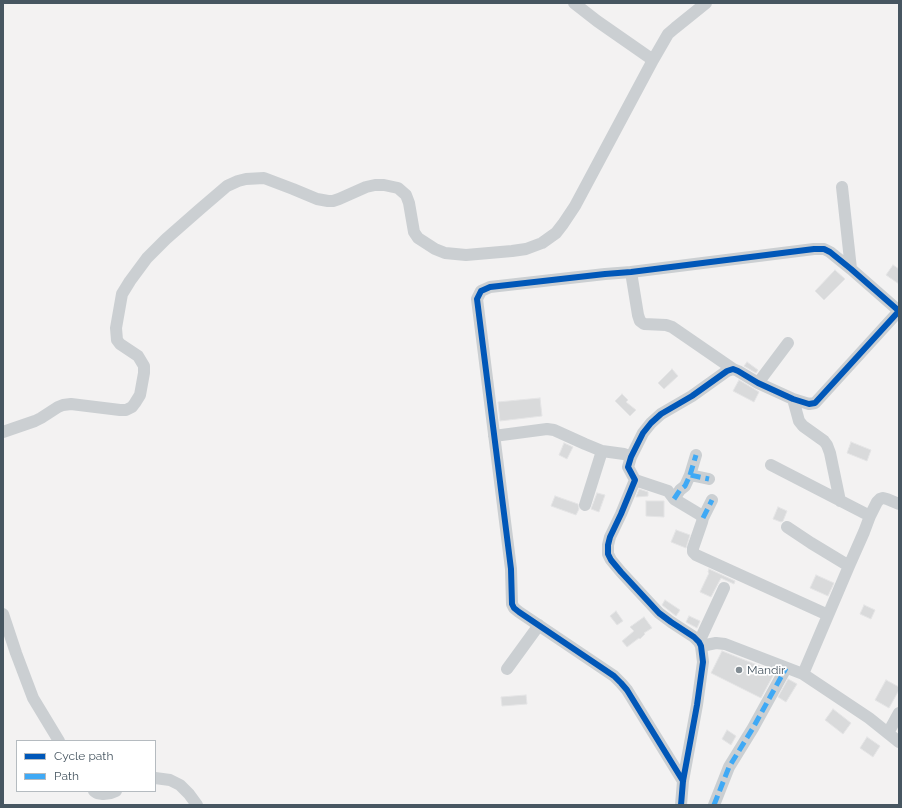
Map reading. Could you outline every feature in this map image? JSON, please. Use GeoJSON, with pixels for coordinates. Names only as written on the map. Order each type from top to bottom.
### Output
{"type":"FeatureCollection","features":[{"type":"Feature","properties":{"kind":"street"},"geometry":{"type":"LineString","coordinates":[[574,3],[653,60]]}},
{"type":"Feature","properties":{"kind":"street"},"geometry":{"type":"LineString","coordinates":[[3,432],[35,421],[58,406],[63,405],[71,404],[120,410],[126,410],[132,407],[140,396],[144,366],[138,356],[120,344],[117,340],[116,328],[122,294],[130,280],[147,258],[161,244],[227,186],[238,181],[264,178],[317,199],[328,201],[339,199],[366,187],[375,185],[398,188],[406,195],[409,203],[414,232],[418,238],[445,254],[466,255],[512,251],[526,249],[542,243],[553,235],[563,224],[575,206],[668,34],[706,3]]}},
{"type":"Feature","properties":{"kind":"street"},"geometry":{"type":"LineString","coordinates":[[842,187],[851,269]]}},
{"type":"Feature","properties":{"kind":"street"},"geometry":{"type":"LineString","coordinates":[[631,272],[638,315],[640,321],[644,324],[666,325],[672,327],[733,369],[758,383],[793,399],[809,404],[815,403],[899,311],[851,269],[824,249],[490,287],[481,291],[477,299],[511,569],[512,604],[519,612],[614,676],[621,683],[683,780]]}},
{"type":"Feature","properties":{"kind":"street"},"geometry":{"type":"LineString","coordinates":[[758,383],[788,343]]}},
{"type":"Feature","properties":{"kind":"street"},"geometry":{"type":"LineString","coordinates":[[703,518],[674,499],[668,491],[635,480],[628,467],[631,457],[643,433],[651,423],[661,414],[692,396],[727,371],[733,369]]}},
{"type":"Feature","properties":{"kind":"street"},"geometry":{"type":"LineString","coordinates":[[793,399],[799,421],[827,445],[840,501]]}},
{"type":"Feature","properties":{"kind":"street"},"geometry":{"type":"LineString","coordinates":[[494,436],[547,429],[554,430],[602,451],[624,454],[631,457]]}},
{"type":"Feature","properties":{"kind":"street"},"geometry":{"type":"LineString","coordinates":[[585,506],[602,451]]}},
{"type":"Feature","properties":{"kind":"street"},"geometry":{"type":"LineString","coordinates":[[674,499],[680,490],[685,486],[696,455]]}},
{"type":"Feature","properties":{"kind":"street"},"geometry":{"type":"LineString","coordinates":[[771,465],[870,516]]}},
{"type":"Feature","properties":{"kind":"street"},"geometry":{"type":"LineString","coordinates":[[690,475],[709,479]]}},
{"type":"Feature","properties":{"kind":"street"},"geometry":{"type":"LineString","coordinates":[[635,480],[610,536],[608,554],[611,560],[660,613],[694,637],[700,644],[703,662],[697,705],[683,780],[682,805]]}},
{"type":"Feature","properties":{"kind":"street"},"geometry":{"type":"LineString","coordinates":[[803,674],[877,502],[883,498],[899,504]]}},
{"type":"Feature","properties":{"kind":"street"},"geometry":{"type":"LineString","coordinates":[[712,500],[703,518],[693,548],[696,555],[828,615]]}},
{"type":"Feature","properties":{"kind":"street"},"geometry":{"type":"LineString","coordinates":[[787,527],[849,566]]}},
{"type":"Feature","properties":{"kind":"street"},"geometry":{"type":"LineString","coordinates":[[700,644],[724,588]]}},
{"type":"Feature","properties":{"kind":"street"},"geometry":{"type":"LineString","coordinates":[[3,614],[33,698],[58,740]]}},
{"type":"Feature","properties":{"kind":"street"},"geometry":{"type":"LineString","coordinates":[[507,669],[538,625]]}},
{"type":"Feature","properties":{"kind":"street"},"geometry":{"type":"LineString","coordinates":[[700,644],[725,644],[803,674],[869,718],[899,742]]}},
{"type":"Feature","properties":{"kind":"street"},"geometry":{"type":"LineString","coordinates":[[714,805],[729,768],[786,668]]}},
{"type":"Feature","properties":{"kind":"street"},"geometry":{"type":"LineString","coordinates":[[888,733],[899,713]]}},
{"type":"Feature","properties":{"kind":"street"},"geometry":{"type":"LineString","coordinates":[[156,778],[170,780],[180,785],[197,805]]}},
{"type":"Feature","properties":{"kind":"street"},"geometry":{"type":"LineString","coordinates":[[96,792],[103,794],[114,792]]}},
{"type":"Feature","properties":{"kind":"building"},"geometry":{"type":"Polygon","coordinates":[[[893,265],[899,269],[899,284],[886,275],[893,265]]]}},
{"type":"Feature","properties":{"kind":"building"},"geometry":{"type":"Polygon","coordinates":[[[835,270],[845,279],[824,300],[815,291],[835,270]]]}},
{"type":"Feature","properties":{"kind":"building"},"geometry":{"type":"Polygon","coordinates":[[[747,362],[758,370],[756,373],[744,366],[747,362]]]}},
{"type":"Feature","properties":{"kind":"building"},"geometry":{"type":"Polygon","coordinates":[[[672,369],[678,376],[664,389],[658,383],[672,369]]]}},
{"type":"Feature","properties":{"kind":"building"},"geometry":{"type":"Polygon","coordinates":[[[739,380],[759,392],[754,402],[733,391],[739,380]]]}},
{"type":"Feature","properties":{"kind":"building"},"geometry":{"type":"Polygon","coordinates":[[[622,394],[628,400],[626,402],[636,410],[630,416],[615,401],[622,394]]]}},
{"type":"Feature","properties":{"kind":"building"},"geometry":{"type":"Polygon","coordinates":[[[540,398],[542,416],[500,421],[498,402],[540,398]]]}},
{"type":"Feature","properties":{"kind":"building"},"geometry":{"type":"Polygon","coordinates":[[[851,442],[871,450],[867,461],[847,453],[851,442]]]}},
{"type":"Feature","properties":{"kind":"building"},"geometry":{"type":"Polygon","coordinates":[[[564,443],[573,447],[567,459],[559,455],[564,443]]]}},
{"type":"Feature","properties":{"kind":"building"},"geometry":{"type":"Polygon","coordinates":[[[639,489],[648,492],[648,496],[636,497],[639,489]]]}},
{"type":"Feature","properties":{"kind":"building"},"geometry":{"type":"Polygon","coordinates":[[[597,493],[605,495],[599,512],[591,509],[597,493]]]}},
{"type":"Feature","properties":{"kind":"building"},"geometry":{"type":"Polygon","coordinates":[[[555,496],[578,504],[579,509],[576,515],[551,506],[555,496]]]}},
{"type":"Feature","properties":{"kind":"building"},"geometry":{"type":"Polygon","coordinates":[[[646,501],[664,501],[664,517],[646,516],[646,501]]]}},
{"type":"Feature","properties":{"kind":"building"},"geometry":{"type":"Polygon","coordinates":[[[778,507],[787,511],[783,521],[781,522],[773,519],[778,507]]]}},
{"type":"Feature","properties":{"kind":"building"},"geometry":{"type":"Polygon","coordinates":[[[676,530],[690,535],[686,548],[671,542],[676,530]]]}},
{"type":"Feature","properties":{"kind":"building"},"geometry":{"type":"Polygon","coordinates":[[[709,569],[735,581],[734,584],[721,578],[711,597],[700,592],[709,573],[709,569]]]}},
{"type":"Feature","properties":{"kind":"building"},"geometry":{"type":"Polygon","coordinates":[[[816,575],[834,583],[828,596],[810,588],[816,575]]]}},
{"type":"Feature","properties":{"kind":"building"},"geometry":{"type":"Polygon","coordinates":[[[665,600],[680,610],[676,616],[662,605],[665,600]]]}},
{"type":"Feature","properties":{"kind":"building"},"geometry":{"type":"Polygon","coordinates":[[[864,605],[875,610],[871,619],[860,614],[864,605]]]}},
{"type":"Feature","properties":{"kind":"building"},"geometry":{"type":"Polygon","coordinates":[[[616,611],[623,621],[617,625],[610,616],[616,611]]]}},
{"type":"Feature","properties":{"kind":"building"},"geometry":{"type":"Polygon","coordinates":[[[689,616],[700,621],[697,628],[686,622],[689,616]]]}},
{"type":"Feature","properties":{"kind":"building"},"geometry":{"type":"Polygon","coordinates":[[[644,617],[652,628],[644,633],[645,634],[640,639],[639,638],[627,647],[622,641],[634,631],[630,627],[644,617]]]}},
{"type":"Feature","properties":{"kind":"building","name":"Mandir"},"geometry":{"type":"Polygon","coordinates":[[[722,651],[775,672],[761,698],[711,673],[722,651]]]}},
{"type":"Feature","properties":{"kind":"building"},"geometry":{"type":"Polygon","coordinates":[[[788,679],[797,684],[786,702],[778,697],[788,679]]]}},
{"type":"Feature","properties":{"kind":"building"},"geometry":{"type":"Polygon","coordinates":[[[886,680],[899,687],[899,690],[889,708],[875,700],[886,680]]]}},
{"type":"Feature","properties":{"kind":"building"},"geometry":{"type":"Polygon","coordinates":[[[526,695],[527,704],[502,706],[501,697],[526,695]]]}},
{"type":"Feature","properties":{"kind":"building"},"geometry":{"type":"Polygon","coordinates":[[[833,709],[851,723],[843,734],[825,720],[833,709]]]}},
{"type":"Feature","properties":{"kind":"building"},"geometry":{"type":"Polygon","coordinates":[[[727,730],[736,736],[731,745],[722,739],[727,730]]]}},
{"type":"Feature","properties":{"kind":"building"},"geometry":{"type":"Polygon","coordinates":[[[867,737],[880,746],[873,757],[860,748],[867,737]]]}},
{"type":"Feature","properties":{"kind":"marked path"},"geometry":{"type":"LineString","coordinates":[[690,475],[696,455]]}},
{"type":"Feature","properties":{"kind":"marked path"},"geometry":{"type":"LineString","coordinates":[[674,499],[680,490],[685,486],[690,475],[709,479]]}},
{"type":"Feature","properties":{"kind":"marked path"},"geometry":{"type":"LineString","coordinates":[[703,518],[712,500]]}},
{"type":"Feature","properties":{"kind":"marked path"},"geometry":{"type":"LineString","coordinates":[[714,805],[729,767],[753,728],[786,668]]}},
{"type":"Feature","properties":{"kind":"cycle path"},"geometry":{"type":"LineString","coordinates":[[681,805],[683,781],[697,705],[703,662],[701,646],[694,637],[659,613],[621,572],[608,554],[610,537],[635,480],[628,467],[631,457],[643,433],[651,423],[661,414],[692,396],[727,371],[733,369],[758,383],[793,399],[809,404],[815,403],[899,311],[851,269],[824,249],[490,287],[481,291],[477,299],[511,569],[512,604],[519,612],[614,676],[621,683],[627,690],[683,781]]}},
{"type":"Feature","properties":{"kind":"place","name":"Mandir"},"geometry":{"type":"Point","coordinates":[739,670]}}]}
